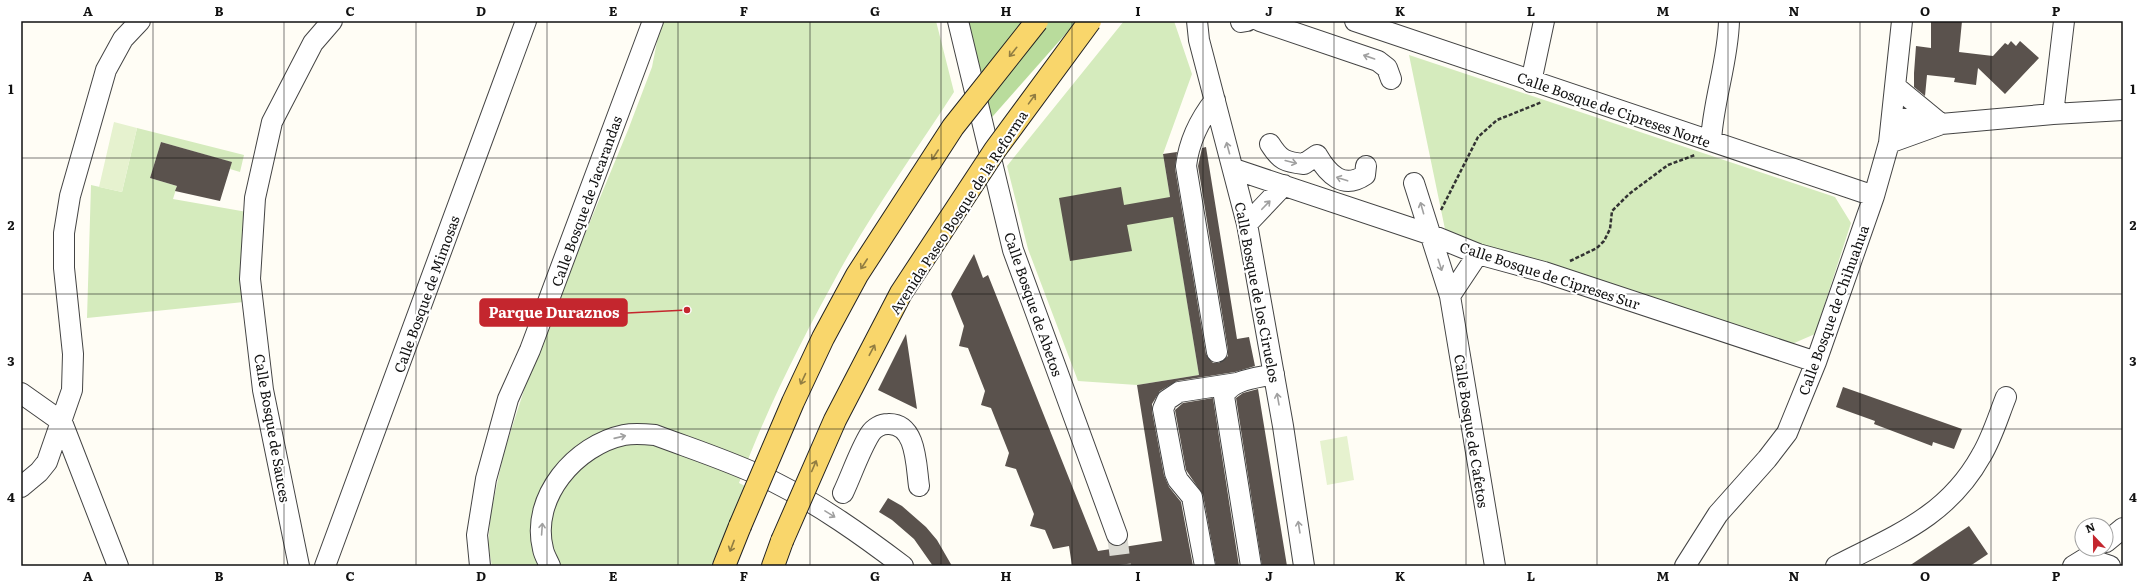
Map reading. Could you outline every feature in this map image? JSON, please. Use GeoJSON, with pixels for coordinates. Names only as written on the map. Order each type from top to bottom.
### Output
{"type":"FeatureCollection","features":[{"type":"Feature","properties":{"kind":"main road"},"geometry":{"type":"LineString","coordinates":[[724,566],[786,416],[823,338],[857,275],[953,127],[1037,21]]}},
{"type":"Feature","properties":{"kind":"main road","name":"Avenida Paseo Bosque de la Reforma"},"geometry":{"type":"LineString","coordinates":[[773,566],[782,541],[834,420],[902,293],[995,150],[1090,21]]}},
{"type":"Feature","properties":{"kind":"street"},"geometry":{"type":"LineString","coordinates":[[21,487],[39,472],[47,462],[72,390],[73,354],[64,268],[64,233],[70,196],[106,70],[122,39],[140,21]]}},
{"type":"Feature","properties":{"kind":"street","name":"Calle Bosque de Sauces"},"geometry":{"type":"LineString","coordinates":[[299,566],[263,390],[250,279],[255,198],[272,122],[313,43],[332,21]]}},
{"type":"Feature","properties":{"kind":"street","name":"Calle Bosque de Mimosas"},"geometry":{"type":"LineString","coordinates":[[325,566],[526,21]]}},
{"type":"Feature","properties":{"kind":"street","name":"Calle Bosque de Jacarandas"},"geometry":{"type":"LineString","coordinates":[[480,566],[477,548],[478,522],[486,479],[508,399],[530,350],[653,21]]}},
{"type":"Feature","properties":{"kind":"street","name":"Calle Bosque de Abetos"},"geometry":{"type":"LineString","coordinates":[[958,21],[1013,250],[1117,535]]}},
{"type":"Feature","properties":{"kind":"street","name":"Calle Bosque de los Ciruelos"},"geometry":{"type":"LineString","coordinates":[[1197,21],[1199,40],[1234,169],[1247,224],[1274,374],[1304,566]]}},
{"type":"Feature","properties":{"kind":"street","name":"Calle Bosque de Cipreses Norte"},"geometry":{"type":"LineString","coordinates":[[1355,21],[1531,82],[1874,196]]}},
{"type":"Feature","properties":{"kind":"street"},"geometry":{"type":"LineString","coordinates":[[1531,82],[1544,21]]}},
{"type":"Feature","properties":{"kind":"street"},"geometry":{"type":"LineString","coordinates":[[1711,141],[1712,126],[1728,43],[1729,21]]}},
{"type":"Feature","properties":{"kind":"street","name":"Calle Bosque de Chihuahua"},"geometry":{"type":"LineString","coordinates":[[1685,566],[1718,514],[1767,460],[1787,433],[1816,362],[1874,196],[1889,143],[1902,21]]}},
{"type":"Feature","properties":{"kind":"street"},"geometry":{"type":"LineString","coordinates":[[2054,114],[2064,21]]}},
{"type":"Feature","properties":{"kind":"street"},"geometry":{"type":"LineString","coordinates":[[1249,22],[1286,25],[1338,47],[1378,61],[1387,68],[1391,79]]}},
{"type":"Feature","properties":{"kind":"street"},"geometry":{"type":"LineString","coordinates":[[1896,87],[1941,124]]}},
{"type":"Feature","properties":{"kind":"street"},"geometry":{"type":"LineString","coordinates":[[1215,100],[1207,110],[1189,146],[1186,166],[1217,352]]}},
{"type":"Feature","properties":{"kind":"street"},"geometry":{"type":"LineString","coordinates":[[1892,117],[1941,124],[2054,114],[2123,110]]}},
{"type":"Feature","properties":{"kind":"street"},"geometry":{"type":"LineString","coordinates":[[1889,143],[1941,124]]}},
{"type":"Feature","properties":{"kind":"street"},"geometry":{"type":"LineString","coordinates":[[1270,144],[1277,156],[1288,163],[1304,164],[1317,155],[1324,167],[1333,175],[1345,181],[1356,181],[1366,175],[1366,166]]}},
{"type":"Feature","properties":{"kind":"street","name":"Calle Bosque de Cipreses Sur"},"geometry":{"type":"LineString","coordinates":[[1234,169],[1430,234],[1478,254],[1544,272],[1816,362]]}},
{"type":"Feature","properties":{"kind":"street","name":"Calle Bosque de Cafetos"},"geometry":{"type":"LineString","coordinates":[[1414,183],[1450,296],[1495,566]]}},
{"type":"Feature","properties":{"kind":"street"},"geometry":{"type":"LineString","coordinates":[[1247,224],[1284,185]]}},
{"type":"Feature","properties":{"kind":"street"},"geometry":{"type":"LineString","coordinates":[[1450,296],[1478,254]]}},
{"type":"Feature","properties":{"kind":"street"},"geometry":{"type":"LineString","coordinates":[[1205,566],[1192,497],[1178,480],[1175,473],[1163,409],[1167,400],[1179,392],[1237,383],[1274,374]]}},
{"type":"Feature","properties":{"kind":"street"},"geometry":{"type":"LineString","coordinates":[[1237,383],[1226,390],[1224,402],[1250,566]]}},
{"type":"Feature","properties":{"kind":"street"},"geometry":{"type":"LineString","coordinates":[[21,393],[62,422],[118,566]]}},
{"type":"Feature","properties":{"kind":"street"},"geometry":{"type":"LineString","coordinates":[[1836,566],[1918,524],[1949,499],[1966,480],[1982,455],[2006,397]]}},
{"type":"Feature","properties":{"kind":"street"},"geometry":{"type":"LineString","coordinates":[[844,493],[874,430],[890,424],[906,430],[912,440],[919,486]]}},
{"type":"Feature","properties":{"kind":"street"},"geometry":{"type":"LineString","coordinates":[[550,566],[543,549],[542,522],[549,496],[563,473],[584,453],[596,445],[625,435],[640,434],[655,435],[740,467],[774,482],[855,530],[903,566]]}},
{"type":"Feature","properties":{"kind":"street"},"geometry":{"type":"LineString","coordinates":[[2114,535],[2123,528]]}},
{"type":"Feature","properties":{"kind":"street"},"geometry":{"type":"LineString","coordinates":[[2086,558],[2110,566]]}},
{"type":"Feature","properties":{"kind":"path"},"geometry":{"type":"LineString","coordinates":[[1430,234],[1460,169],[1478,137],[1497,120],[1564,92]]}},
{"type":"Feature","properties":{"kind":"path"},"geometry":{"type":"LineString","coordinates":[[1544,272],[1597,248],[1604,241],[1610,229],[1612,211],[1620,201],[1668,165],[1700,153],[1711,141]]}},
{"type":"Feature","properties":{"kind":"green space"},"geometry":{"type":"Polygon","coordinates":[[[661,21],[936,21],[954,92],[853,247],[798,348],[761,429],[739,483],[745,486],[711,566],[492,566],[488,545],[491,512],[504,452],[537,350],[628,130],[652,67],[661,21]]]}},
{"type":"Feature","properties":{"kind":"green space"},"geometry":{"type":"Polygon","coordinates":[[[964,21],[1077,21],[978,133],[964,21]]]}},
{"type":"Feature","properties":{"kind":"green space"},"geometry":{"type":"Polygon","coordinates":[[[1124,21],[1174,21],[1192,74],[1163,154],[1199,375],[1137,385],[1078,381],[1028,249],[1007,166],[1124,21]]]}},
{"type":"Feature","properties":{"kind":"green space"},"geometry":{"type":"Polygon","coordinates":[[[1409,55],[1835,197],[1851,223],[1815,334],[1785,347],[1446,234],[1409,55]]]}},
{"type":"Feature","properties":{"kind":"green space"},"geometry":{"type":"Polygon","coordinates":[[[114,122],[137,128],[122,192],[99,187],[114,122]]]}},
{"type":"Feature","properties":{"kind":"green space"},"geometry":{"type":"Polygon","coordinates":[[[137,128],[244,155],[240,172],[230,169],[231,162],[161,142],[150,178],[177,186],[173,199],[247,212],[244,302],[87,318],[91,185],[122,192],[137,128]]]}},
{"type":"Feature","properties":{"kind":"green space"},"geometry":{"type":"Polygon","coordinates":[[[1347,436],[1354,480],[1327,485],[1320,441],[1347,436]]]}},
{"type":"Feature","properties":{"kind":"building"},"geometry":{"type":"Polygon","coordinates":[[[1931,21],[1962,21],[1959,52],[1993,56],[2005,43],[2008,45],[2011,41],[2016,46],[2020,41],[2039,58],[2005,94],[1978,68],[1976,85],[1954,82],[1955,78],[1927,75],[1925,96],[1914,87],[1916,46],[1931,48],[1931,21]]]}},
{"type":"Feature","properties":{"kind":"building"},"geometry":{"type":"Polygon","coordinates":[[[161,142],[232,162],[220,201],[175,191],[177,186],[150,178],[161,142]]]}},
{"type":"Feature","properties":{"kind":"building"},"geometry":{"type":"Polygon","coordinates":[[[1206,147],[1237,339],[1249,337],[1255,366],[1235,372],[1177,381],[1160,391],[1152,404],[1164,475],[1169,487],[1181,502],[1193,566],[1072,566],[1069,546],[1053,549],[1045,530],[1030,526],[1034,514],[1016,469],[1005,466],[1009,453],[991,408],[981,405],[985,391],[968,348],[959,346],[964,326],[951,294],[974,254],[983,278],[988,275],[1098,551],[1162,541],[1137,385],[1199,375],[1173,217],[1127,225],[1132,251],[1070,261],[1059,198],[1121,187],[1124,205],[1170,197],[1163,154],[1177,152],[1175,168],[1206,354],[1213,363],[1219,363],[1228,356],[1228,350],[1198,166],[1202,148],[1206,147]]]}},
{"type":"Feature","properties":{"kind":"building"},"geometry":{"type":"Polygon","coordinates":[[[906,334],[917,409],[878,390],[906,334]]]}},
{"type":"Feature","properties":{"kind":"building"},"geometry":{"type":"Polygon","coordinates":[[[1843,387],[1962,429],[1954,449],[1933,442],[1932,446],[1874,424],[1875,421],[1836,407],[1843,387]]]}},
{"type":"Feature","properties":{"kind":"building"},"geometry":{"type":"Polygon","coordinates":[[[1258,389],[1287,566],[1262,566],[1236,398],[1243,393],[1258,389]]]}},
{"type":"Feature","properties":{"kind":"building"},"geometry":{"type":"Polygon","coordinates":[[[1213,398],[1239,566],[1216,566],[1203,495],[1186,470],[1175,410],[1183,403],[1213,398]]]}},
{"type":"Feature","properties":{"kind":"building"},"geometry":{"type":"Polygon","coordinates":[[[888,498],[902,506],[926,527],[937,540],[952,566],[933,566],[914,539],[892,520],[879,512],[888,498]]]}},
{"type":"Feature","properties":{"kind":"building"},"geometry":{"type":"Polygon","coordinates":[[[1969,526],[1988,554],[1970,566],[1909,566],[1969,526]]]}},
{"type":"Feature","properties":{"kind":"tunnel"},"geometry":{"type":"LineString","coordinates":[[1117,535],[1121,566]]}},
{"type":"Feature","properties":{"kind":"place","name":"Parque Duraznos"},"geometry":{"type":"Point","coordinates":[687,310]}}]}
